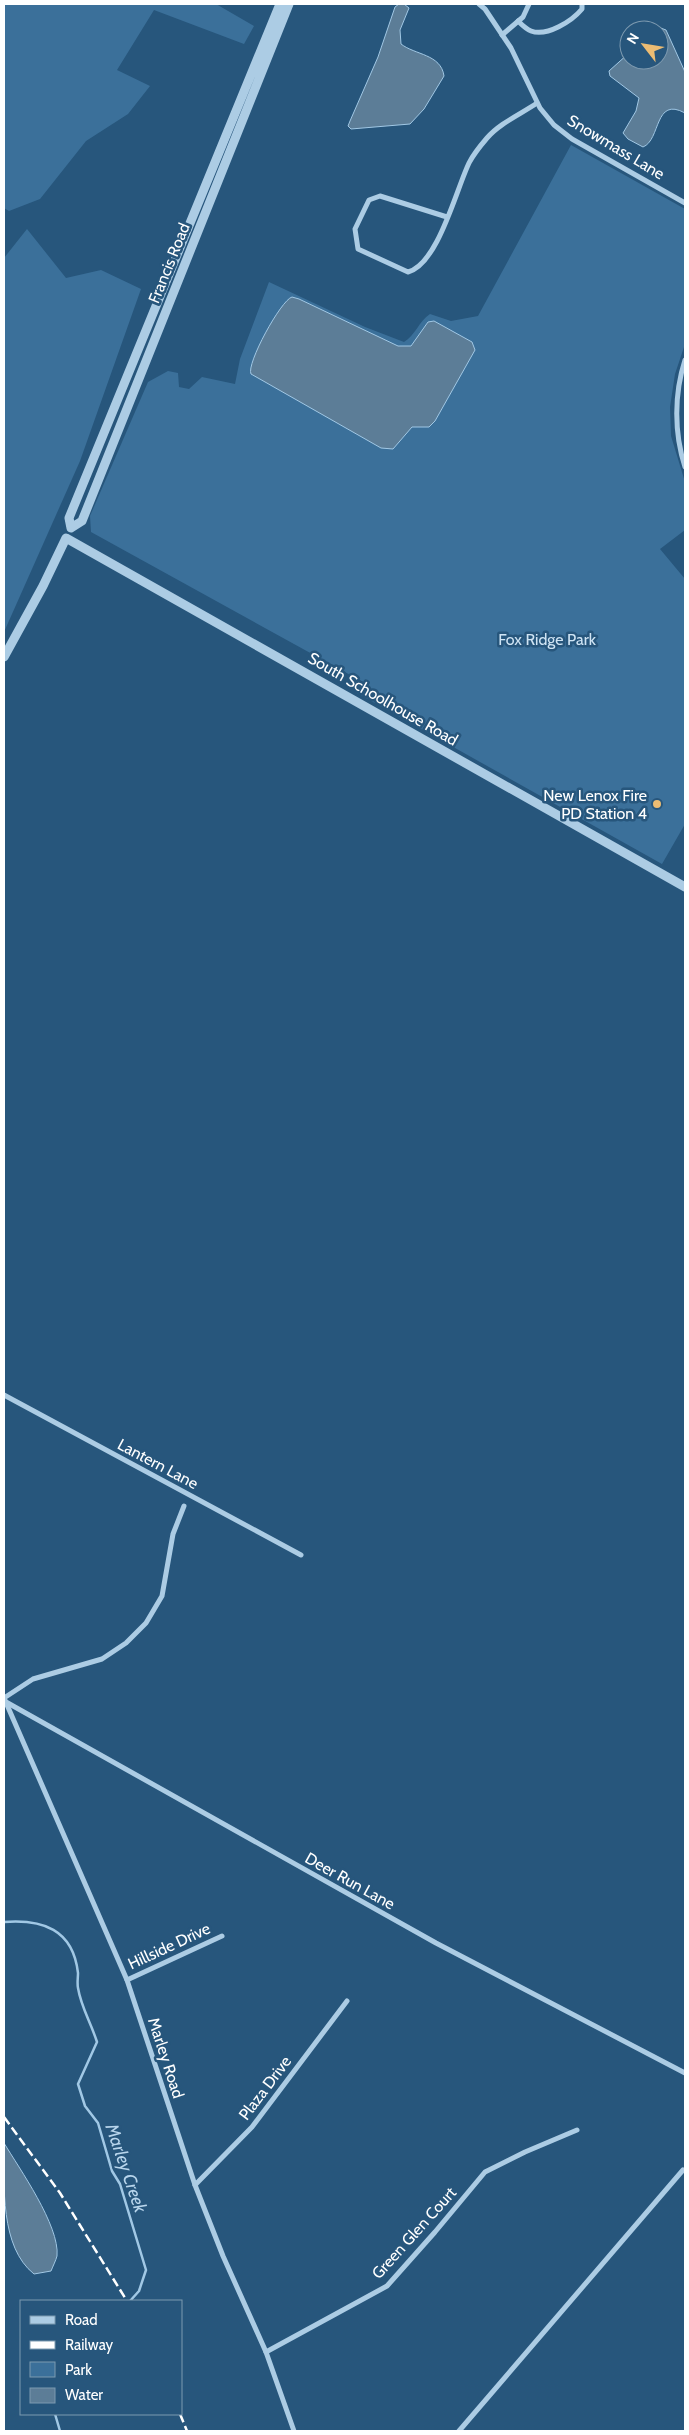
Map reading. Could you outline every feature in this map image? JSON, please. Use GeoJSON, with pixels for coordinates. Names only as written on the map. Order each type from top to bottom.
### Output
{"type":"FeatureCollection","features":[{"type":"Feature","properties":{"kind":"street","name":"Francis Road"},"geometry":{"type":"LineString","coordinates":[[71,528],[69,518],[280,4]]}},
{"type":"Feature","properties":{"kind":"street","name":"Francis Road"},"geometry":{"type":"LineString","coordinates":[[4,657],[43,586],[71,528],[82,521],[289,4]]}},
{"type":"Feature","properties":{"kind":"street","name":"Snowmass Lane"},"geometry":{"type":"LineString","coordinates":[[479,4],[485,9],[502,34],[538,103],[554,125],[572,138],[685,203]]}},
{"type":"Feature","properties":{"kind":"street"},"geometry":{"type":"LineString","coordinates":[[502,34],[523,17],[529,4]]}},
{"type":"Feature","properties":{"kind":"street"},"geometry":{"type":"LineString","coordinates":[[518,22],[531,31],[540,32],[575,18],[582,9],[582,4]]}},
{"type":"Feature","properties":{"kind":"street"},"geometry":{"type":"LineString","coordinates":[[447,218],[408,203],[380,196],[369,200],[356,229],[358,249],[408,272],[417,269],[432,250],[447,218],[470,162],[488,137],[538,103]]}},
{"type":"Feature","properties":{"kind":"street"},"geometry":{"type":"LineString","coordinates":[[685,360],[679,388],[677,432],[685,467]]}},
{"type":"Feature","properties":{"kind":"street"},"geometry":{"type":"LineString","coordinates":[[679,388],[685,389]]}},
{"type":"Feature","properties":{"kind":"street","name":"South Schoolhouse Road"},"geometry":{"type":"LineString","coordinates":[[66,538],[685,888]]}},
{"type":"Feature","properties":{"kind":"street","name":"Lantern Lane"},"geometry":{"type":"LineString","coordinates":[[4,1395],[300,1555]]}},
{"type":"Feature","properties":{"kind":"street"},"geometry":{"type":"LineString","coordinates":[[5,1699],[33,1679],[102,1659],[126,1643],[140,1630],[162,1596],[173,1534],[184,1506]]}},
{"type":"Feature","properties":{"kind":"street","name":"Marley Road"},"geometry":{"type":"LineString","coordinates":[[5,1699],[127,1980],[195,2185],[223,2256],[266,2352],[294,2431]]}},
{"type":"Feature","properties":{"kind":"street","name":"Deer Run Lane"},"geometry":{"type":"LineString","coordinates":[[5,1699],[436,1944],[685,2073]]}},
{"type":"Feature","properties":{"kind":"street","name":"Hillside Drive"},"geometry":{"type":"LineString","coordinates":[[127,1980],[222,1936]]}},
{"type":"Feature","properties":{"kind":"street","name":"Plaza Drive"},"geometry":{"type":"LineString","coordinates":[[195,2185],[252,2127],[347,2001]]}},
{"type":"Feature","properties":{"kind":"street","name":"Green Glen Court"},"geometry":{"type":"LineString","coordinates":[[266,2352],[387,2286],[485,2172],[525,2152],[577,2130]]}},
{"type":"Feature","properties":{"kind":"street"},"geometry":{"type":"LineString","coordinates":[[459,2431],[684,2170]]}},
{"type":"Feature","properties":{"kind":"green space"},"geometry":{"type":"Polygon","coordinates":[[[4,4],[216,4],[254,26],[244,44],[154,10],[117,70],[150,86],[128,114],[86,141],[40,199],[9,211],[4,208],[4,4]]]}},
{"type":"Feature","properties":{"kind":"green space","name":"Fox Ridge Park"},"geometry":{"type":"Polygon","coordinates":[[[571,145],[685,209],[685,344],[675,374],[670,407],[671,436],[685,482],[685,530],[660,549],[685,579],[685,824],[662,864],[357,693],[363,682],[91,532],[90,516],[148,382],[168,371],[178,373],[179,387],[189,389],[202,377],[235,384],[240,359],[269,282],[365,327],[404,342],[430,314],[451,321],[478,316],[571,145]]]}},
{"type":"Feature","properties":{"kind":"green space"},"geometry":{"type":"Polygon","coordinates":[[[27,229],[66,278],[101,270],[141,289],[80,461],[4,632],[4,258],[27,229]]]}},
{"type":"Feature","properties":{"kind":"water"},"geometry":{"type":"Polygon","coordinates":[[[399,4],[404,4],[409,8],[400,30],[401,44],[433,59],[442,69],[444,76],[424,109],[410,124],[351,129],[348,126],[378,57],[395,7],[399,4]]]}},
{"type":"Feature","properties":{"kind":"water"},"geometry":{"type":"Polygon","coordinates":[[[669,37],[685,72],[685,113],[675,109],[668,110],[663,114],[649,143],[643,147],[628,139],[623,133],[636,111],[639,98],[610,76],[609,71],[619,62],[619,70],[669,70],[669,37]]]}},
{"type":"Feature","properties":{"kind":"water"},"geometry":{"type":"Polygon","coordinates":[[[292,297],[398,346],[411,346],[428,322],[434,321],[472,342],[475,350],[435,421],[429,427],[412,427],[393,449],[381,448],[251,374],[251,368],[259,346],[280,309],[292,297]]]}},
{"type":"Feature","properties":{"kind":"water"},"geometry":{"type":"Polygon","coordinates":[[[4,2143],[46,2214],[52,2229],[57,2256],[51,2271],[34,2274],[23,2262],[15,2248],[6,2214],[4,2143]]]}},
{"type":"Feature","properties":{"kind":"waterway","name":"Marley Creek"},"geometry":{"type":"LineString","coordinates":[[4,1922],[31,1923],[43,1925],[53,1930],[70,1946],[75,1958],[79,1995],[97,2042],[78,2084],[85,2106],[98,2123],[112,2171],[120,2184],[146,2270],[139,2291],[131,2300]]}},
{"type":"Feature","properties":{"kind":"waterway","name":"Marley Creek"},"geometry":{"type":"LineString","coordinates":[[55,2415],[60,2431]]}},
{"type":"Feature","properties":{"kind":"railway"},"geometry":{"type":"LineString","coordinates":[[4,2117],[60,2193],[126,2300]]}},
{"type":"Feature","properties":{"kind":"railway"},"geometry":{"type":"LineString","coordinates":[[180,2415],[187,2431]]}},
{"type":"Feature","properties":{"kind":"place","name":"New Lenox Fire PD Station 4"},"geometry":{"type":"Point","coordinates":[657,804]}}]}
